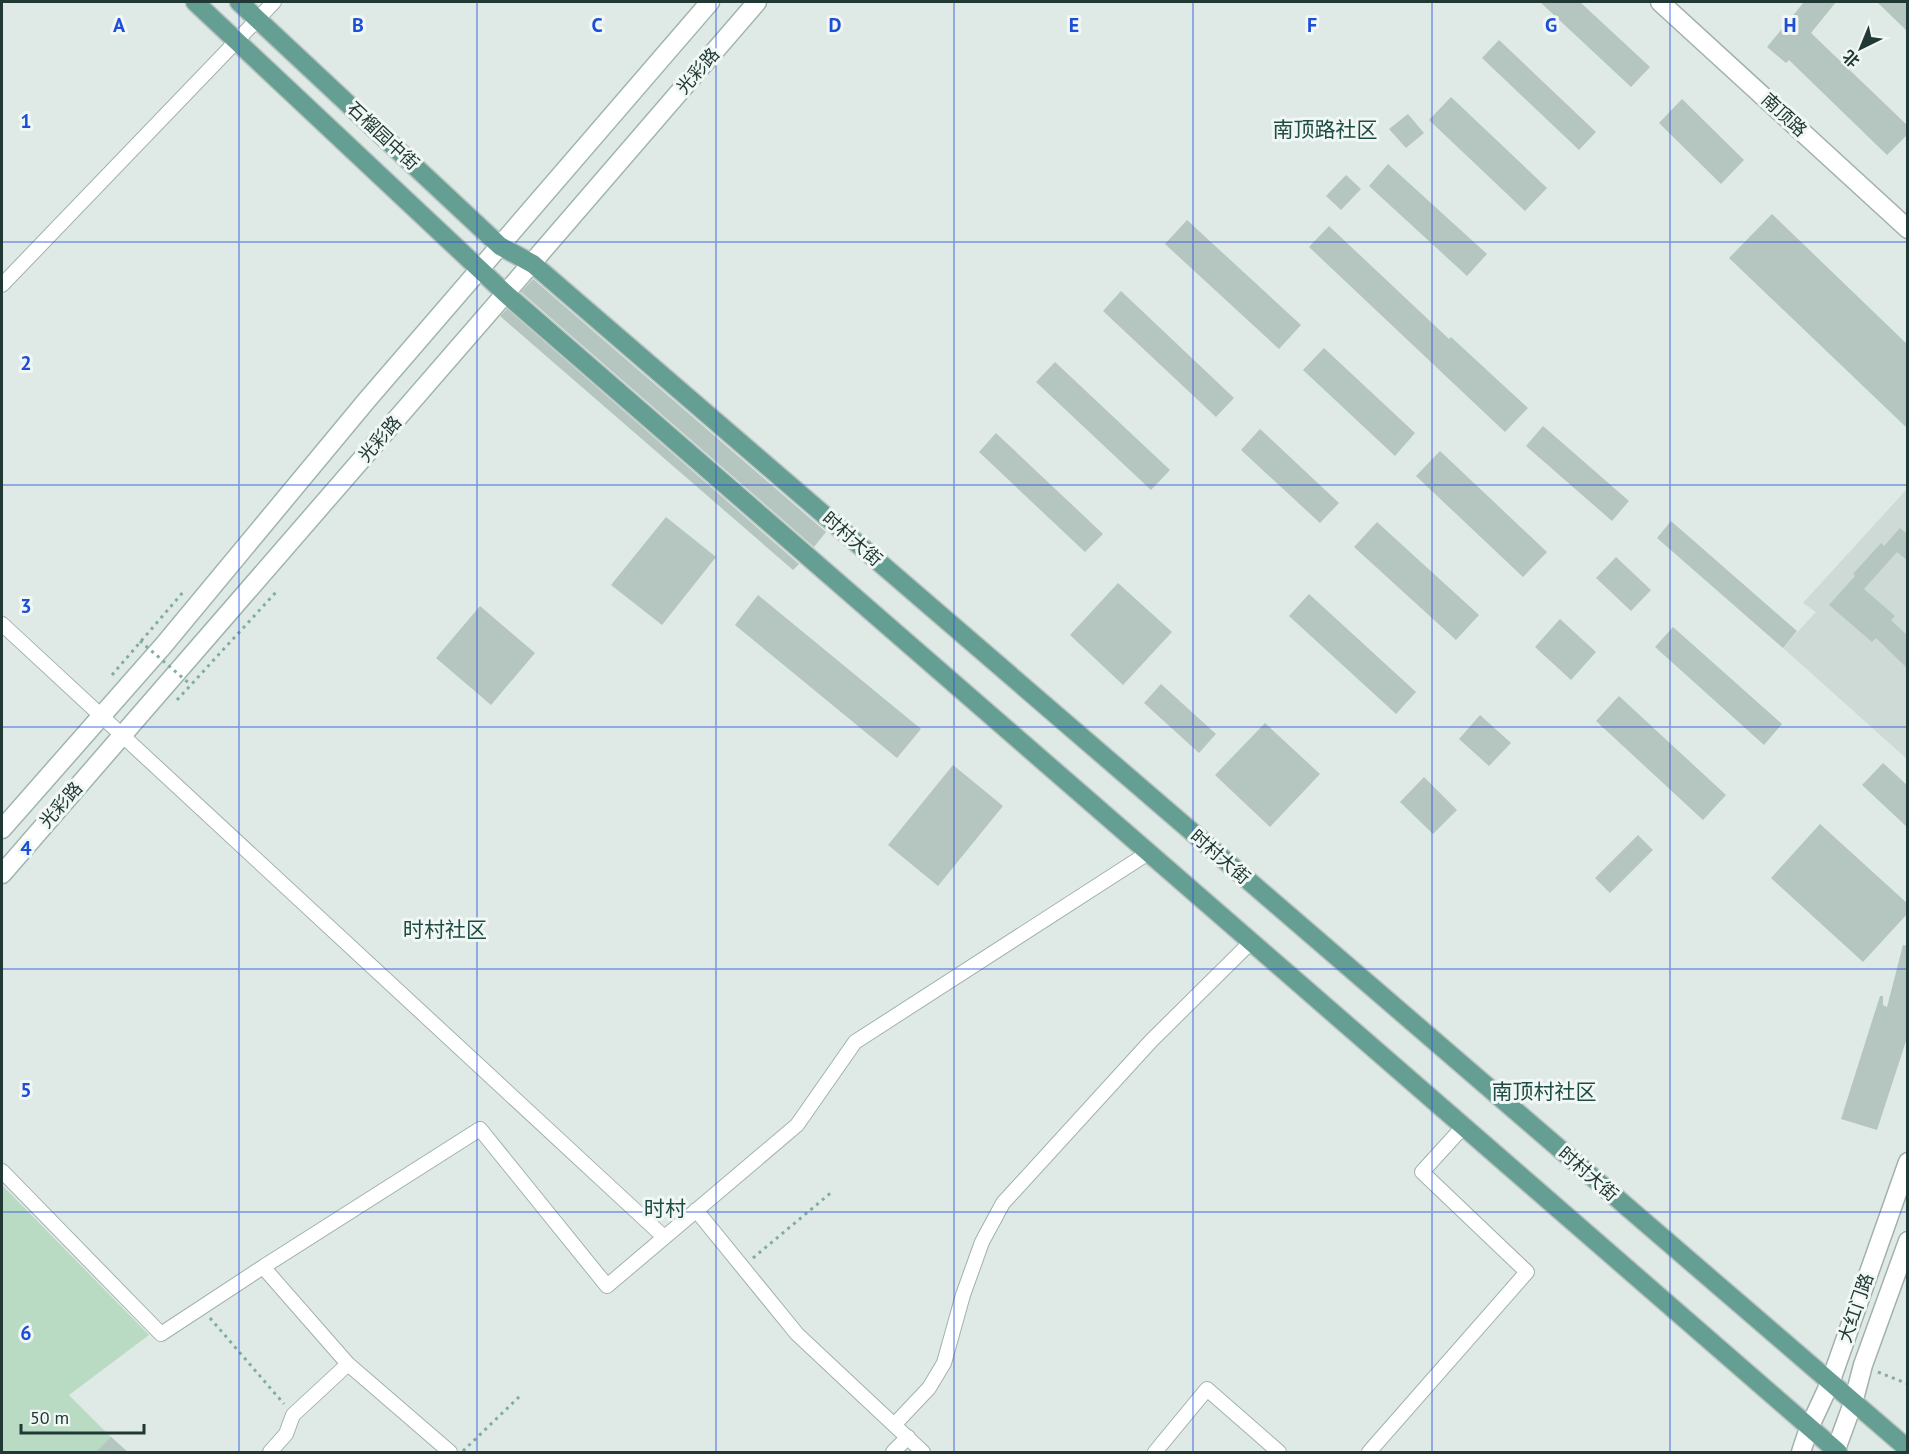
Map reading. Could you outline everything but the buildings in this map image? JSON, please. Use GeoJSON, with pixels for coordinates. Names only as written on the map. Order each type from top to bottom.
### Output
{"type":"FeatureCollection","features":[{"type":"Feature","properties":{"kind":"main road","name":"石榴园中街"},"geometry":{"type":"LineString","coordinates":[[195,2],[480,270]]}},
{"type":"Feature","properties":{"kind":"main road","name":"石榴园中街"},"geometry":{"type":"LineString","coordinates":[[238,2],[500,246],[533,264]]}},
{"type":"Feature","properties":{"kind":"main road","name":"光彩路"},"geometry":{"type":"LineString","coordinates":[[2,829],[163,646],[367,400],[710,2]]}},
{"type":"Feature","properties":{"kind":"main road","name":"光彩路"},"geometry":{"type":"LineString","coordinates":[[2,874],[533,264],[757,2]]}},
{"type":"Feature","properties":{"kind":"main road","name":"南顶路"},"geometry":{"type":"LineString","coordinates":[[1660,2],[1908,229]]}},
{"type":"Feature","properties":{"kind":"main road","name":"时村大街"},"geometry":{"type":"LineString","coordinates":[[533,264],[1908,1449]]}},
{"type":"Feature","properties":{"kind":"main road"},"geometry":{"type":"LineString","coordinates":[[480,270],[1836,1452]]}},
{"type":"Feature","properties":{"kind":"main road","name":"大红门路"},"geometry":{"type":"LineString","coordinates":[[1801,1452],[1809,1428],[1830,1383],[1908,1162]]}},
{"type":"Feature","properties":{"kind":"main road","name":"大红门路"},"geometry":{"type":"LineString","coordinates":[[1836,1452],[1863,1365],[1908,1241]]}},
{"type":"Feature","properties":{"kind":"street"},"geometry":{"type":"LineString","coordinates":[[2,285],[274,2]]}},
{"type":"Feature","properties":{"kind":"street"},"geometry":{"type":"LineString","coordinates":[[2,624],[664,1238]]}},
{"type":"Feature","properties":{"kind":"street"},"geometry":{"type":"LineString","coordinates":[[2,1171],[161,1334],[480,1130],[607,1286],[797,1125],[855,1042],[1148,853]]}},
{"type":"Feature","properties":{"kind":"street"},"geometry":{"type":"LineString","coordinates":[[894,1425],[929,1388],[944,1363],[966,1284],[982,1242],[1003,1203],[1151,1041],[1251,942]]}},
{"type":"Feature","properties":{"kind":"street"},"geometry":{"type":"LineString","coordinates":[[1369,1452],[1527,1272],[1422,1172],[1463,1126]]}},
{"type":"Feature","properties":{"kind":"street"},"geometry":{"type":"LineString","coordinates":[[696,1210],[797,1334],[923,1452]]}},
{"type":"Feature","properties":{"kind":"street"},"geometry":{"type":"LineString","coordinates":[[263,1267],[348,1364],[450,1452]]}},
{"type":"Feature","properties":{"kind":"street"},"geometry":{"type":"LineString","coordinates":[[270,1452],[286,1434],[293,1415],[348,1364]]}},
{"type":"Feature","properties":{"kind":"street"},"geometry":{"type":"LineString","coordinates":[[1155,1452],[1207,1389],[1279,1452]]}},
{"type":"Feature","properties":{"kind":"street"},"geometry":{"type":"LineString","coordinates":[[893,1452],[908,1437]]}},
{"type":"Feature","properties":{"kind":"path"},"geometry":{"type":"LineString","coordinates":[[112,675],[186,588]]}},
{"type":"Feature","properties":{"kind":"path"},"geometry":{"type":"LineString","coordinates":[[175,702],[278,590]]}},
{"type":"Feature","properties":{"kind":"path"},"geometry":{"type":"LineString","coordinates":[[140,641],[191,685]]}},
{"type":"Feature","properties":{"kind":"path"},"geometry":{"type":"LineString","coordinates":[[743,1267],[833,1191]]}},
{"type":"Feature","properties":{"kind":"path"},"geometry":{"type":"LineString","coordinates":[[201,1308],[293,1415]]}},
{"type":"Feature","properties":{"kind":"path"},"geometry":{"type":"LineString","coordinates":[[1863,1365],[1908,1384]]}},
{"type":"Feature","properties":{"kind":"path"},"geometry":{"type":"LineString","coordinates":[[462,1452],[522,1394]]}},
{"type":"Feature","properties":{"kind":"shaded area"},"geometry":{"type":"Polygon","coordinates":[[[1907,489],[1907,759],[1783,648],[1816,612],[1803,603],[1907,489]]]}},
{"type":"Feature","properties":{"kind":"green space"},"geometry":{"type":"Polygon","coordinates":[[[2,1185],[149,1335],[69,1395],[126,1452],[2,1452],[2,1185]]]}},
{"type":"Feature","properties":{"kind":"district","name":"南顶路社区"},"geometry":{"type":"Point","coordinates":[1325,130]}},
{"type":"Feature","properties":{"kind":"district","name":"时村社区"},"geometry":{"type":"Point","coordinates":[445,930]}},
{"type":"Feature","properties":{"kind":"district","name":"南顶村社区"},"geometry":{"type":"Point","coordinates":[1544,1092]}},
{"type":"Feature","properties":{"kind":"district","name":"时村"},"geometry":{"type":"Point","coordinates":[665,1209]}}]}
